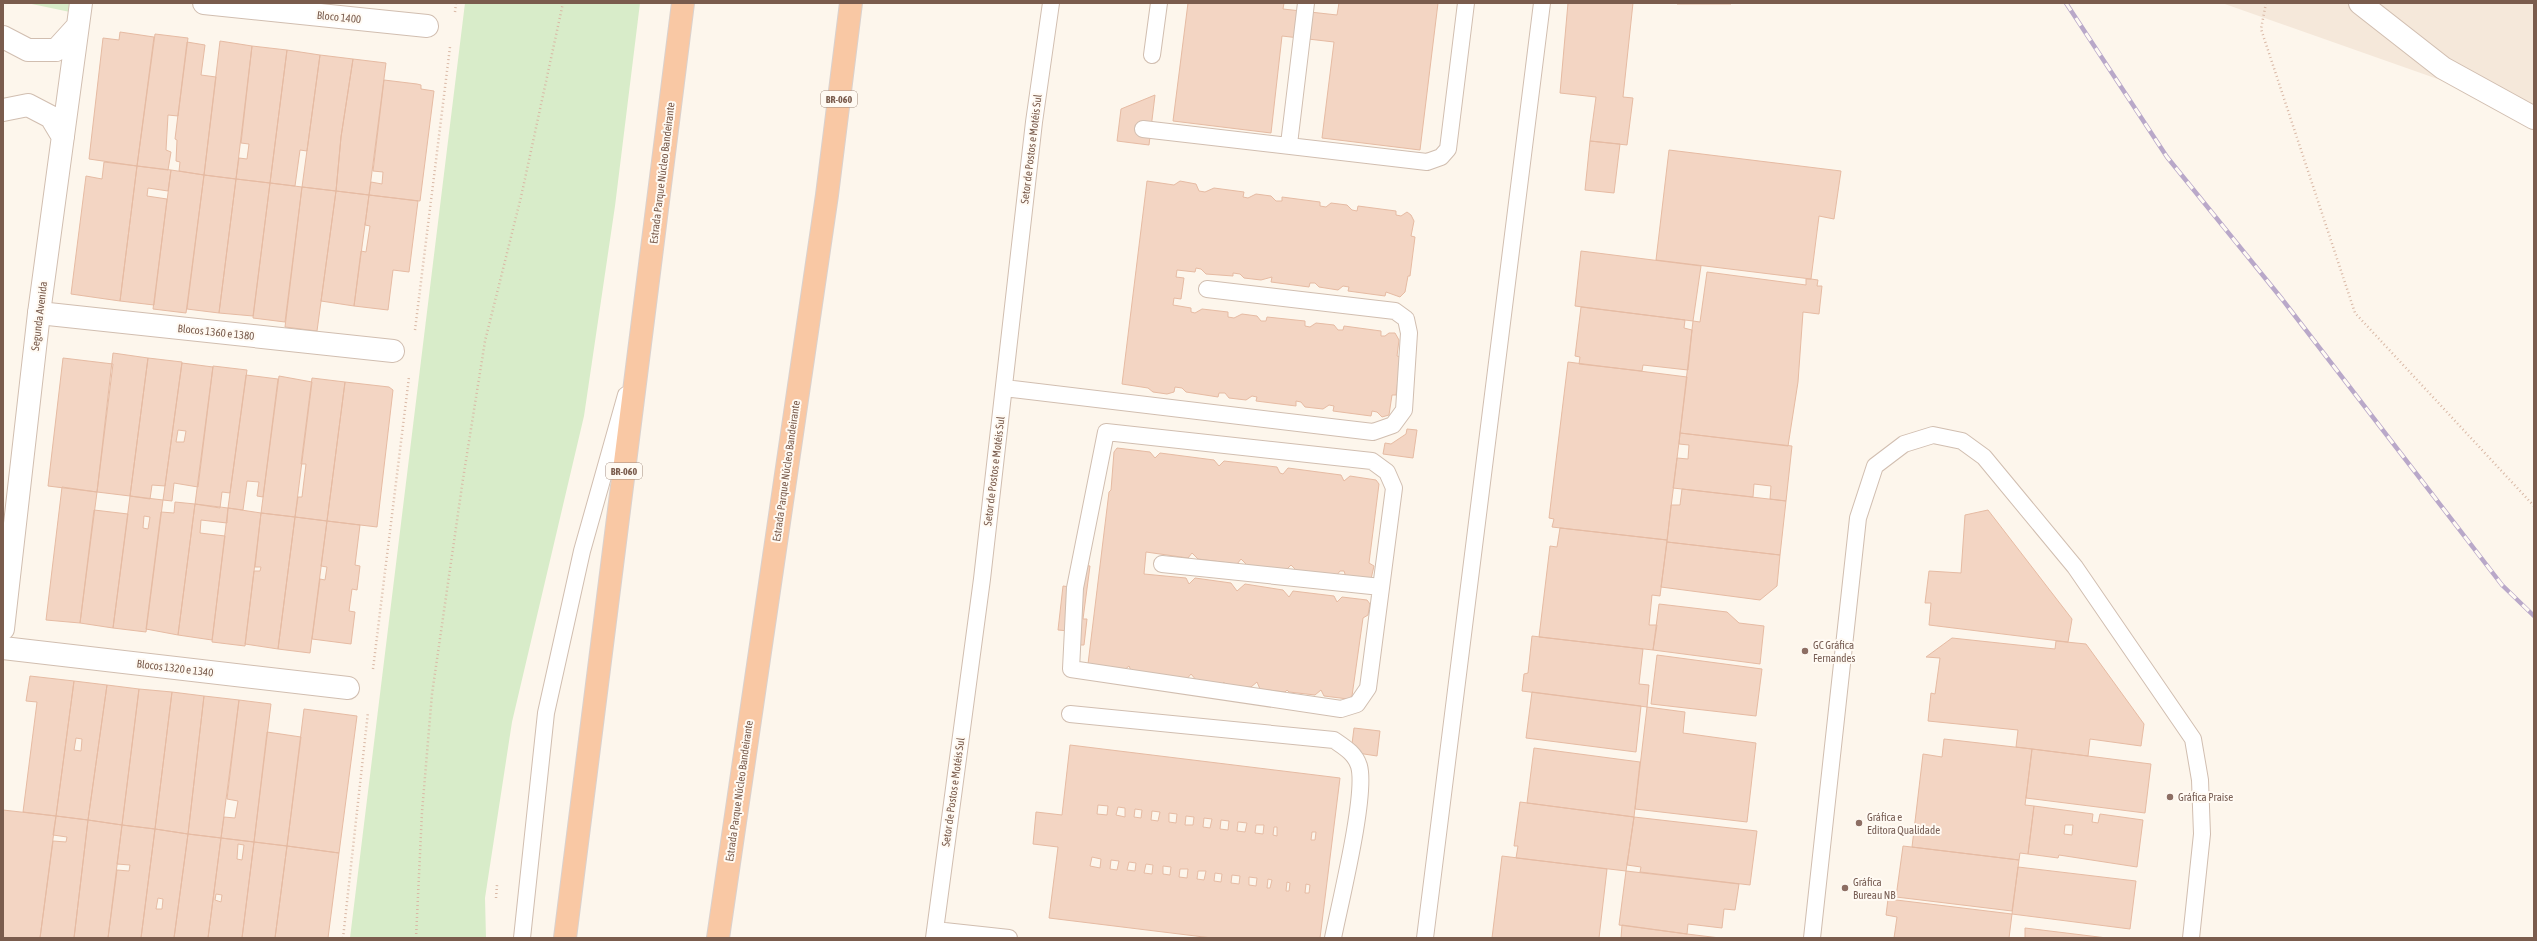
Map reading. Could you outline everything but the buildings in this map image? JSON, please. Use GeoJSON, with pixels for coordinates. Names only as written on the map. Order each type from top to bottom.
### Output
{"type":"FeatureCollection","features":[{"type":"Feature","properties":{"kind":"highway","name":"Estrada Parque Núcleo Bandeirante"},"geometry":{"type":"LineString","coordinates":[[565,938],[683,3]]}},
{"type":"Feature","properties":{"kind":"highway","name":"Estrada Parque Núcleo Bandeirante"},"geometry":{"type":"LineString","coordinates":[[718,938],[825,203],[851,3]]}},
{"type":"Feature","properties":{"kind":"street","name":"Segunda Avenida"},"geometry":{"type":"LineString","coordinates":[[3,629],[39,313],[76,28],[81,3]]}},
{"type":"Feature","properties":{"kind":"street","name":"Bloco 1400"},"geometry":{"type":"LineString","coordinates":[[204,3],[427,26]]}},
{"type":"Feature","properties":{"kind":"street"},"geometry":{"type":"LineString","coordinates":[[2360,3],[2443,68],[2534,118]]}},
{"type":"Feature","properties":{"kind":"street"},"geometry":{"type":"LineString","coordinates":[[3,38],[28,50],[56,50],[76,28]]}},
{"type":"Feature","properties":{"kind":"street"},"geometry":{"type":"LineString","coordinates":[[3,110],[28,105],[52,118],[63,137]]}},
{"type":"Feature","properties":{"kind":"street","name":"Blocos 1360 e 1380"},"geometry":{"type":"LineString","coordinates":[[39,313],[393,351]]}},
{"type":"Feature","properties":{"kind":"street","name":"Blocos 1320 e 1340"},"geometry":{"type":"LineString","coordinates":[[3,648],[348,688]]}},
{"type":"Feature","properties":{"kind":"lane","name":"Setor de Postos e Motéis Sul"},"geometry":{"type":"LineString","coordinates":[[935,934],[981,587],[1034,122],[1051,3]]}},
{"type":"Feature","properties":{"kind":"lane"},"geometry":{"type":"LineString","coordinates":[[1152,55],[1159,3]]}},
{"type":"Feature","properties":{"kind":"lane"},"geometry":{"type":"LineString","coordinates":[[1289,144],[1306,3]]}},
{"type":"Feature","properties":{"kind":"lane"},"geometry":{"type":"LineString","coordinates":[[1143,128],[1289,144],[1427,162],[1441,157],[1448,149],[1466,3]]}},
{"type":"Feature","properties":{"kind":"lane"},"geometry":{"type":"LineString","coordinates":[[1425,938],[1542,3]]}},
{"type":"Feature","properties":{"kind":"lane"},"geometry":{"type":"LineString","coordinates":[[1004,388],[1373,432],[1393,425],[1404,410],[1410,333],[1406,319],[1394,312],[1208,289]]}},
{"type":"Feature","properties":{"kind":"lane"},"geometry":{"type":"LineString","coordinates":[[522,938],[546,713],[582,552],[641,338]]}},
{"type":"Feature","properties":{"kind":"lane"},"geometry":{"type":"LineString","coordinates":[[1106,432],[1372,461],[1386,472],[1394,488],[1381,587],[1368,688],[1357,704],[1342,709],[1071,669],[1076,588],[1106,432]]}},
{"type":"Feature","properties":{"kind":"lane"},"geometry":{"type":"LineString","coordinates":[[1812,938],[1858,518],[1875,466],[1904,444],[1933,435],[1962,442],[1984,457],[2076,568],[2193,740],[2200,780],[2202,834],[2191,938]]}},
{"type":"Feature","properties":{"kind":"lane"},"geometry":{"type":"LineString","coordinates":[[1162,564],[1381,587]]}},
{"type":"Feature","properties":{"kind":"lane"},"geometry":{"type":"LineString","coordinates":[[1070,714],[1334,740],[1352,752],[1358,766],[1360,781],[1355,820],[1333,938]]}},
{"type":"Feature","properties":{"kind":"lane"},"geometry":{"type":"LineString","coordinates":[[935,934],[1009,938]]}},
{"type":"Feature","properties":{"kind":"path"},"geometry":{"type":"LineString","coordinates":[[454,16],[456,3]]}},
{"type":"Feature","properties":{"kind":"path"},"geometry":{"type":"LineString","coordinates":[[416,938],[422,812],[432,694],[485,340],[521,197],[564,3]]}},
{"type":"Feature","properties":{"kind":"path"},"geometry":{"type":"LineString","coordinates":[[2266,3],[2261,29],[2355,313],[2534,506]]}},
{"type":"Feature","properties":{"kind":"path"},"geometry":{"type":"LineString","coordinates":[[414,333],[451,45]]}},
{"type":"Feature","properties":{"kind":"path"},"geometry":{"type":"LineString","coordinates":[[372,674],[409,373]]}},
{"type":"Feature","properties":{"kind":"path"},"geometry":{"type":"LineString","coordinates":[[343,938],[369,705]]}},
{"type":"Feature","properties":{"kind":"shaded area"},"geometry":{"type":"Polygon","coordinates":[[[2222,3],[2534,3],[2534,113],[2222,3]]]}},
{"type":"Feature","properties":{"kind":"green space"},"geometry":{"type":"Polygon","coordinates":[[[27,3],[71,3],[70,12],[27,3]]]}},
{"type":"Feature","properties":{"kind":"green space"},"geometry":{"type":"Polygon","coordinates":[[[465,3],[640,3],[615,206],[584,416],[512,722],[485,898],[486,938],[350,938],[465,3]]]}},
{"type":"Feature","properties":{"kind":"railway"},"geometry":{"type":"LineString","coordinates":[[2066,3],[2167,157],[2282,299],[2502,585],[2534,616]]}},
{"type":"Feature","properties":{"kind":"place","name":"GC Gráfica Fernandes"},"geometry":{"type":"Point","coordinates":[1805,651]}},
{"type":"Feature","properties":{"kind":"place","name":"Gráfica Praise"},"geometry":{"type":"Point","coordinates":[2170,797]}},
{"type":"Feature","properties":{"kind":"place","name":"Gráfica e Editora Qualidade"},"geometry":{"type":"Point","coordinates":[1859,823]}},
{"type":"Feature","properties":{"kind":"place","name":"Gráfica Bureau NB"},"geometry":{"type":"Point","coordinates":[1845,888]}}]}
